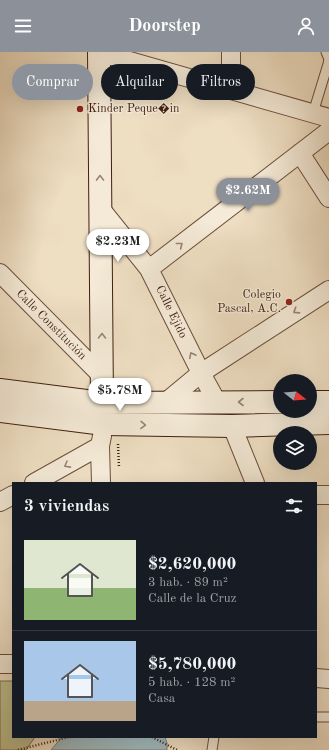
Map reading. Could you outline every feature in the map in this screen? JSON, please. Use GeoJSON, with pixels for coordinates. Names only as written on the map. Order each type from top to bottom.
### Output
{"type":"FeatureCollection","features":[{"type":"Feature","properties":{"kind":"main road"},"geometry":{"type":"LineString","coordinates":[[98,52],[103,414]]}},
{"type":"Feature","properties":{"kind":"main road"},"geometry":{"type":"LineString","coordinates":[[0,390],[103,414],[166,402],[273,402]]}},
{"type":"Feature","properties":{"kind":"main road"},"geometry":{"type":"LineString","coordinates":[[317,402],[329,402]]}},
{"type":"Feature","properties":{"kind":"main road"},"geometry":{"type":"LineString","coordinates":[[0,411],[103,414],[232,426],[329,423]]}},
{"type":"Feature","properties":{"kind":"street"},"geometry":{"type":"LineString","coordinates":[[98,52],[186,77]]}},
{"type":"Feature","properties":{"kind":"street"},"geometry":{"type":"LineString","coordinates":[[231,52],[231,64]]}},
{"type":"Feature","properties":{"kind":"street"},"geometry":{"type":"LineString","coordinates":[[255,97],[321,115]]}},
{"type":"Feature","properties":{"kind":"street"},"geometry":{"type":"LineString","coordinates":[[149,269],[329,131]]}},
{"type":"Feature","properties":{"kind":"street"},"geometry":{"type":"LineString","coordinates":[[300,153],[329,198]]}},
{"type":"Feature","properties":{"kind":"street","name":"Calle Ejido"},"geometry":{"type":"LineString","coordinates":[[101,209],[149,269],[217,402]]}},
{"type":"Feature","properties":{"kind":"street","name":"Calle Constitución"},"geometry":{"type":"LineString","coordinates":[[0,273],[102,376]]}},
{"type":"Feature","properties":{"kind":"street"},"geometry":{"type":"LineString","coordinates":[[166,402],[201,373],[329,290]]}},
{"type":"Feature","properties":{"kind":"street"},"geometry":{"type":"LineString","coordinates":[[100,482],[100,446],[103,414]]}},
{"type":"Feature","properties":{"kind":"street"},"geometry":{"type":"LineString","coordinates":[[232,426],[255,482]]}},
{"type":"Feature","properties":{"kind":"street"},"geometry":{"type":"LineString","coordinates":[[36,482],[100,446]]}},
{"type":"Feature","properties":{"kind":"street"},"geometry":{"type":"LineString","coordinates":[[317,495],[329,495]]}},
{"type":"Feature","properties":{"kind":"street"},"geometry":{"type":"LineString","coordinates":[[0,502],[12,496]]}},
{"type":"Feature","properties":{"kind":"street"},"geometry":{"type":"LineString","coordinates":[[0,664],[12,664]]}},
{"type":"Feature","properties":{"kind":"street"},"geometry":{"type":"LineString","coordinates":[[317,678],[329,679]]}},
{"type":"Feature","properties":{"kind":"lane"},"geometry":{"type":"LineString","coordinates":[[321,115],[329,59],[326,52]]}},
{"type":"Feature","properties":{"kind":"lane"},"geometry":{"type":"LineString","coordinates":[[317,717],[329,717]]}},
{"type":"Feature","properties":{"kind":"lane"},"geometry":{"type":"LineString","coordinates":[[212,750],[214,738]]}},
{"type":"Feature","properties":{"kind":"path"},"geometry":{"type":"LineString","coordinates":[[18,750],[64,738]]}},
{"type":"Feature","properties":{"kind":"path"},"geometry":{"type":"LineString","coordinates":[[154,738],[177,750]]}},
{"type":"Feature","properties":{"kind":"green space"},"geometry":{"type":"Polygon","coordinates":[[[0,681],[12,681],[12,738],[34,738],[26,750],[0,750],[0,681]]]}},
{"type":"Feature","properties":{"kind":"water"},"geometry":{"type":"Polygon","coordinates":[[[61,738],[165,738],[167,743],[167,750],[51,750],[61,738]]]}},
{"type":"Feature","properties":{"kind":"place","name":"Kinder Peque�in"},"geometry":{"type":"Point","coordinates":[80,109]}},
{"type":"Feature","properties":{"kind":"place","name":"Colegio Pascal, A.C."},"geometry":{"type":"Point","coordinates":[289,302]}}]}
